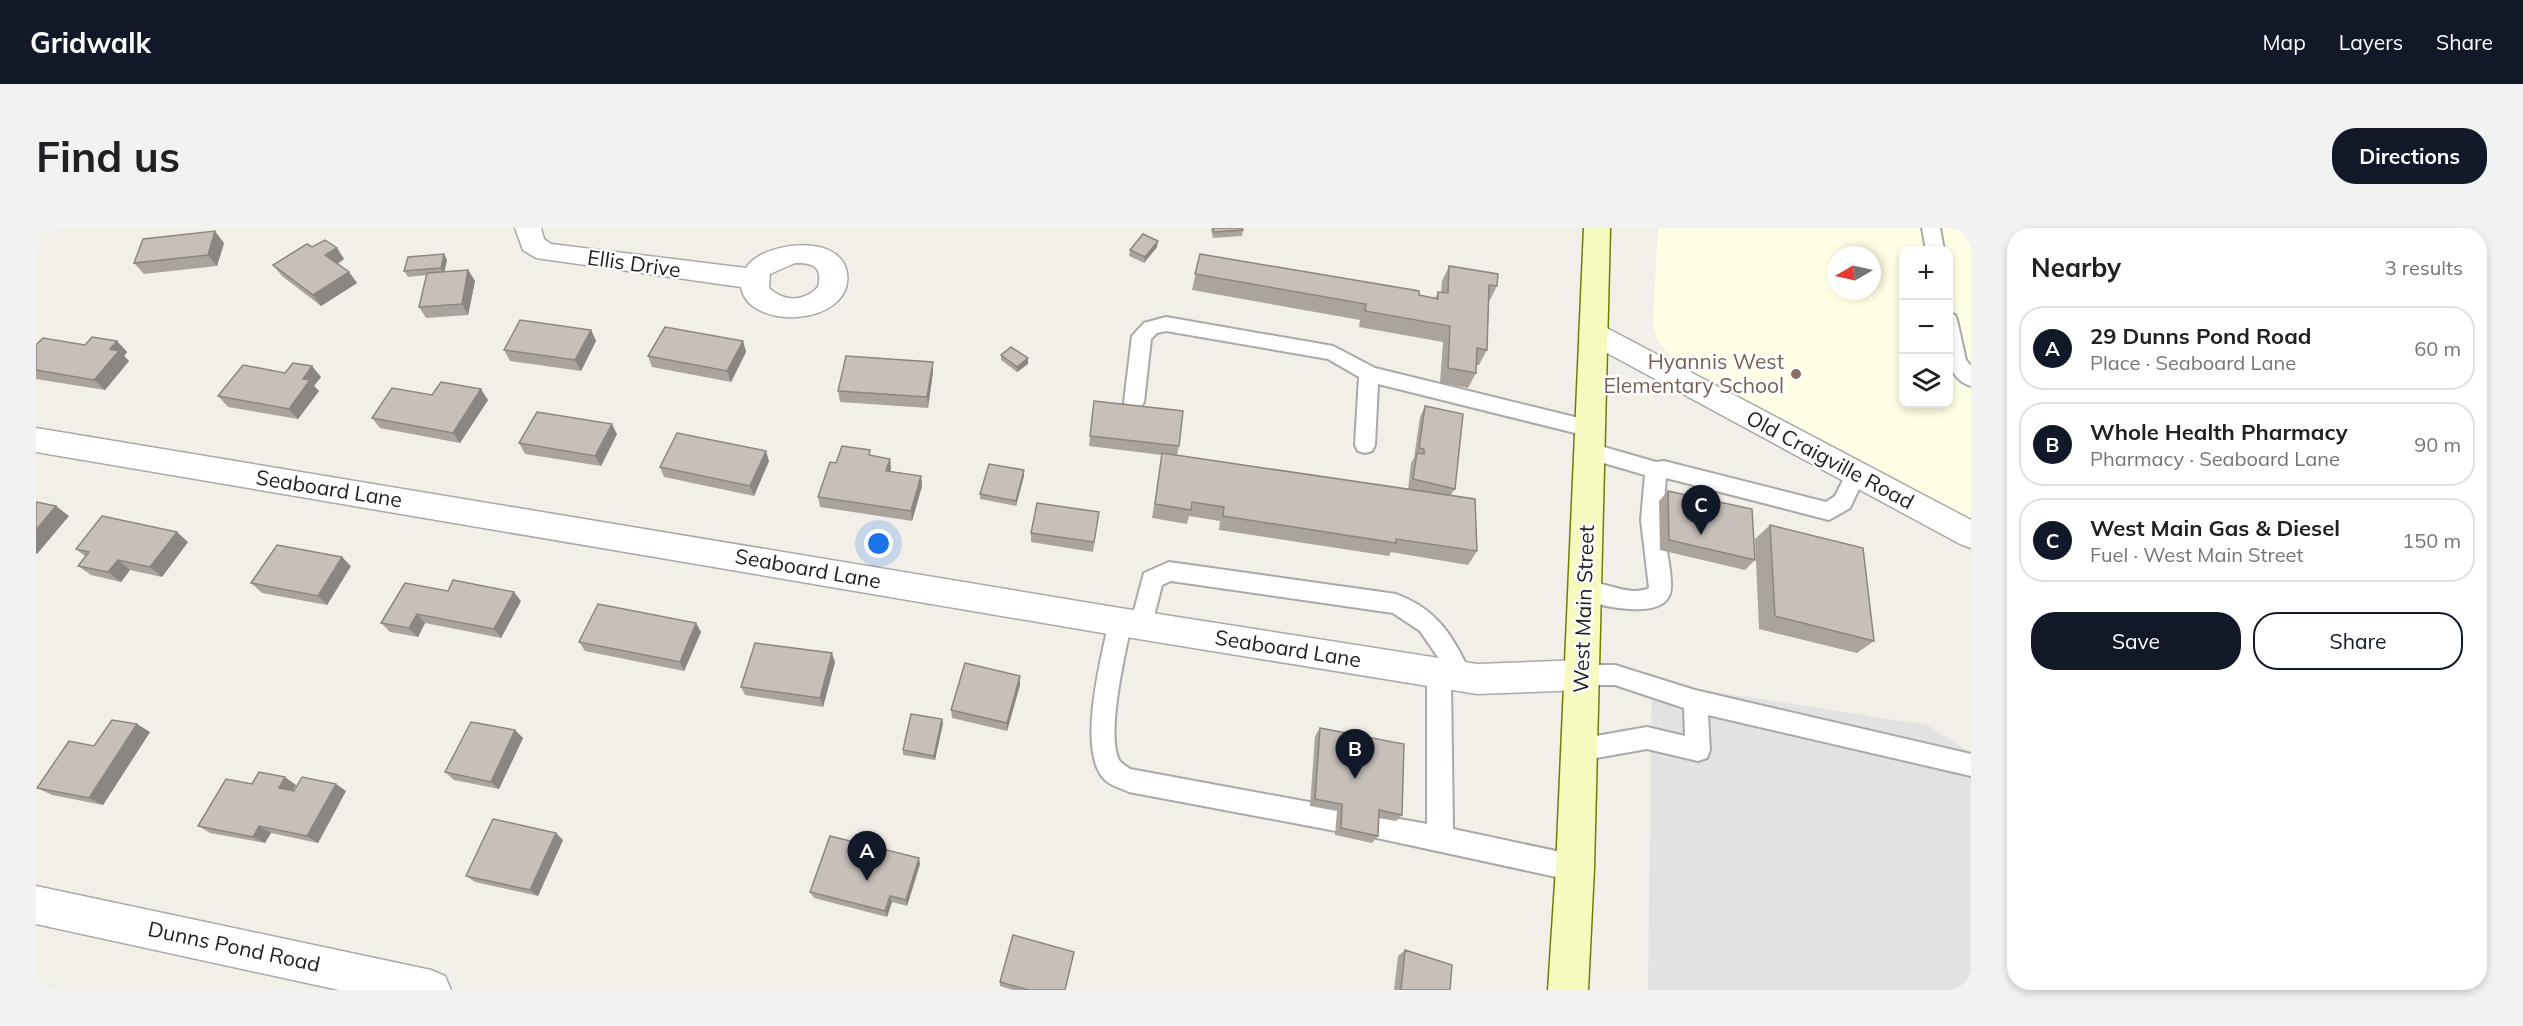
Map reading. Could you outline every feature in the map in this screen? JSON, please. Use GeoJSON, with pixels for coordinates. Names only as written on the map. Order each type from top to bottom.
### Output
{"type":"FeatureCollection","features":[{"type":"Feature","properties":{"kind":"main road","name":"West Main Street"},"geometry":{"type":"LineString","coordinates":[[1568,990],[1575,868],[1597,228]]}},
{"type":"Feature","properties":{"kind":"street","name":"Ellis Drive"},"geometry":{"type":"LineString","coordinates":[[528,228],[532,243],[545,252],[755,279]]}},
{"type":"Feature","properties":{"kind":"street","name":"Old Craigville Road"},"geometry":{"type":"LineString","coordinates":[[1593,333],[1971,535]]}},
{"type":"Feature","properties":{"kind":"street","name":"Seaboard Lane"},"geometry":{"type":"LineString","coordinates":[[36,440],[1477,679],[1582,675]]}},
{"type":"Feature","properties":{"kind":"street","name":"Dunns Pond Road"},"geometry":{"type":"LineString","coordinates":[[36,905],[431,990]]}},
{"type":"Feature","properties":{"kind":"lane"},"geometry":{"type":"LineString","coordinates":[[1931,228],[1934,246]]}},
{"type":"Feature","properties":{"kind":"lane"},"geometry":{"type":"LineString","coordinates":[[1134,402],[1142,336],[1151,328],[1166,324],[1333,354],[1369,374],[1591,440],[1656,470],[1664,469],[1829,510],[1844,502],[1856,474]]}},
{"type":"Feature","properties":{"kind":"lane"},"geometry":{"type":"LineString","coordinates":[[1953,343],[1957,362],[1971,379]]}},
{"type":"Feature","properties":{"kind":"lane"},"geometry":{"type":"LineString","coordinates":[[1365,445],[1369,374]]}},
{"type":"Feature","properties":{"kind":"lane"},"geometry":{"type":"LineString","coordinates":[[1585,591],[1628,600],[1653,599],[1660,590],[1652,520],[1656,470]]}},
{"type":"Feature","properties":{"kind":"lane"},"geometry":{"type":"LineString","coordinates":[[1336,819],[1129,780],[1117,775],[1107,760],[1102,735],[1131,623],[1152,580],[1169,571],[1396,604],[1412,610],[1431,624],[1443,640],[1450,674],[1440,839]]}},
{"type":"Feature","properties":{"kind":"lane"},"geometry":{"type":"LineString","coordinates":[[1582,675],[1615,675],[1695,701],[1971,765]]}},
{"type":"Feature","properties":{"kind":"lane"},"geometry":{"type":"LineString","coordinates":[[1579,750],[1647,738],[1698,750],[1695,701]]}},
{"type":"Feature","properties":{"kind":"lane"},"geometry":{"type":"LineString","coordinates":[[1372,826],[1575,868]]}},
{"type":"Feature","properties":{"kind":"shaded area","name":"Hyannis West Elementary School"},"geometry":{"type":"Polygon","coordinates":[[[1658,228],[1971,228],[1971,522],[1679,367],[1657,340],[1653,324],[1658,228]]]}},
{"type":"Feature","properties":{"kind":"shaded area"},"geometry":{"type":"Polygon","coordinates":[[[1652,682],[1927,725],[1971,753],[1971,990],[1648,990],[1652,682]]]}},
{"type":"Feature","properties":{"kind":"building"},"geometry":{"type":"Polygon","coordinates":[[[1213,228],[1242,228],[1243,230],[1214,232],[1213,228]]]}},
{"type":"Feature","properties":{"kind":"building"},"geometry":{"type":"Polygon","coordinates":[[[215,231],[208,255],[134,263],[143,239],[215,231]]]}},
{"type":"Feature","properties":{"kind":"building"},"geometry":{"type":"Polygon","coordinates":[[[1143,234],[1158,241],[1145,257],[1130,250],[1143,234]]]}},
{"type":"Feature","properties":{"kind":"building"},"geometry":{"type":"Polygon","coordinates":[[[325,240],[337,248],[325,255],[349,272],[313,295],[273,265],[307,244],[312,247],[325,240]]]}},
{"type":"Feature","properties":{"kind":"building"},"geometry":{"type":"Polygon","coordinates":[[[444,254],[441,268],[404,271],[408,257],[444,254]]]}},
{"type":"Feature","properties":{"kind":"building"},"geometry":{"type":"Polygon","coordinates":[[[1200,254],[1419,291],[1419,295],[1438,299],[1438,292],[1448,293],[1449,266],[1498,274],[1497,286],[1489,285],[1487,350],[1477,348],[1476,373],[1448,368],[1450,326],[1365,311],[1366,304],[1195,274],[1200,254]]]}},
{"type":"Feature","properties":{"kind":"building"},"geometry":{"type":"Polygon","coordinates":[[[468,270],[462,304],[419,307],[427,273],[468,270]]]}},
{"type":"Feature","properties":{"kind":"building"},"geometry":{"type":"Polygon","coordinates":[[[520,320],[591,330],[575,360],[504,350],[520,320]]]}},
{"type":"Feature","properties":{"kind":"building"},"geometry":{"type":"Polygon","coordinates":[[[665,327],[743,341],[727,371],[648,356],[665,327]]]}},
{"type":"Feature","properties":{"kind":"building"},"geometry":{"type":"Polygon","coordinates":[[[92,337],[117,341],[110,349],[119,351],[94,380],[36,370],[36,345],[43,338],[85,345],[92,337]]]}},
{"type":"Feature","properties":{"kind":"building"},"geometry":{"type":"Polygon","coordinates":[[[1011,347],[1028,358],[1017,367],[1001,355],[1011,347]]]}},
{"type":"Feature","properties":{"kind":"building"},"geometry":{"type":"Polygon","coordinates":[[[846,356],[933,362],[927,397],[838,391],[846,356]]]}},
{"type":"Feature","properties":{"kind":"building"},"geometry":{"type":"Polygon","coordinates":[[[293,363],[312,366],[303,379],[310,380],[289,409],[218,396],[243,365],[285,373],[293,363]]]}},
{"type":"Feature","properties":{"kind":"building"},"geometry":{"type":"Polygon","coordinates":[[[441,382],[481,389],[453,433],[372,418],[392,388],[432,395],[441,382]]]}},
{"type":"Feature","properties":{"kind":"building"},"geometry":{"type":"Polygon","coordinates":[[[1094,401],[1183,411],[1179,446],[1090,436],[1094,401]]]}},
{"type":"Feature","properties":{"kind":"building"},"geometry":{"type":"Polygon","coordinates":[[[1425,406],[1463,414],[1455,489],[1413,479],[1417,453],[1424,454],[1424,449],[1419,448],[1425,406]]]}},
{"type":"Feature","properties":{"kind":"building"},"geometry":{"type":"Polygon","coordinates":[[[537,412],[612,424],[595,456],[519,443],[537,412]]]}},
{"type":"Feature","properties":{"kind":"building"},"geometry":{"type":"Polygon","coordinates":[[[677,433],[766,451],[750,486],[660,467],[677,433]]]}},
{"type":"Feature","properties":{"kind":"building"},"geometry":{"type":"Polygon","coordinates":[[[842,446],[870,450],[869,455],[890,459],[886,471],[921,476],[911,511],[818,497],[830,462],[836,463],[842,446]]]}},
{"type":"Feature","properties":{"kind":"building"},"geometry":{"type":"Polygon","coordinates":[[[1162,453],[1475,499],[1477,551],[1396,539],[1396,543],[1223,516],[1224,507],[1192,502],[1191,510],[1155,504],[1162,453]]]}},
{"type":"Feature","properties":{"kind":"building"},"geometry":{"type":"Polygon","coordinates":[[[989,464],[1024,470],[1016,501],[980,494],[989,464]]]}},
{"type":"Feature","properties":{"kind":"building"},"geometry":{"type":"Polygon","coordinates":[[[1668,491],[1752,509],[1755,560],[1669,540],[1668,491]]]}},
{"type":"Feature","properties":{"kind":"building"},"geometry":{"type":"Polygon","coordinates":[[[36,502],[56,506],[36,530],[36,502]]]}},
{"type":"Feature","properties":{"kind":"building"},"geometry":{"type":"Polygon","coordinates":[[[1037,503],[1099,512],[1094,542],[1031,533],[1037,503]]]}},
{"type":"Feature","properties":{"kind":"building"},"geometry":{"type":"Polygon","coordinates":[[[102,516],[177,532],[150,567],[118,560],[108,572],[78,566],[89,552],[76,549],[102,516]]]}},
{"type":"Feature","properties":{"kind":"building"},"geometry":{"type":"Polygon","coordinates":[[[1770,525],[1863,548],[1874,641],[1775,616],[1770,525]]]}},
{"type":"Feature","properties":{"kind":"building"},"geometry":{"type":"Polygon","coordinates":[[[277,545],[342,557],[318,596],[251,583],[277,545]]]}},
{"type":"Feature","properties":{"kind":"building"},"geometry":{"type":"Polygon","coordinates":[[[453,580],[514,592],[494,629],[417,614],[409,628],[381,623],[405,583],[448,591],[453,580]]]}},
{"type":"Feature","properties":{"kind":"building"},"geometry":{"type":"Polygon","coordinates":[[[598,604],[696,623],[680,662],[579,642],[598,604]]]}},
{"type":"Feature","properties":{"kind":"building"},"geometry":{"type":"Polygon","coordinates":[[[755,643],[832,653],[820,698],[741,687],[755,643]]]}},
{"type":"Feature","properties":{"kind":"building"},"geometry":{"type":"Polygon","coordinates":[[[965,663],[1020,676],[1007,723],[951,710],[965,663]]]}},
{"type":"Feature","properties":{"kind":"building"},"geometry":{"type":"Polygon","coordinates":[[[911,714],[942,719],[934,756],[903,750],[911,714]]]}},
{"type":"Feature","properties":{"kind":"building"},"geometry":{"type":"Polygon","coordinates":[[[112,720],[137,724],[89,798],[37,788],[69,741],[94,746],[112,720]]]}},
{"type":"Feature","properties":{"kind":"building"},"geometry":{"type":"Polygon","coordinates":[[[471,722],[515,730],[491,782],[445,772],[471,722]]]}},
{"type":"Feature","properties":{"kind":"building"},"geometry":{"type":"Polygon","coordinates":[[[1320,728],[1404,744],[1402,815],[1379,810],[1378,836],[1341,828],[1342,804],[1315,799],[1320,728]]]}},
{"type":"Feature","properties":{"kind":"building"},"geometry":{"type":"Polygon","coordinates":[[[259,772],[285,777],[279,788],[294,791],[302,777],[336,784],[307,836],[259,826],[253,837],[198,826],[226,779],[252,784],[259,772]]]}},
{"type":"Feature","properties":{"kind":"building"},"geometry":{"type":"Polygon","coordinates":[[[493,819],[556,833],[530,890],[466,876],[493,819]]]}},
{"type":"Feature","properties":{"kind":"building"},"geometry":{"type":"Polygon","coordinates":[[[830,836],[919,858],[906,900],[890,896],[885,911],[810,892],[830,836]]]}},
{"type":"Feature","properties":{"kind":"building"},"geometry":{"type":"Polygon","coordinates":[[[1013,935],[1074,952],[1065,990],[1029,990],[1000,982],[1013,935]]]}},
{"type":"Feature","properties":{"kind":"building"},"geometry":{"type":"Polygon","coordinates":[[[1405,950],[1452,965],[1450,990],[1401,990],[1405,950]]]}},
{"type":"Feature","properties":{"kind":"place","name":"Hyannis West Elementary School"},"geometry":{"type":"Point","coordinates":[1796,374]}},
{"type":"Feature","properties":{"kind":"place","name":"West Main Gas & Diesel"},"geometry":{"type":"Point","coordinates":[1701,535]}},
{"type":"Feature","properties":{"kind":"place","name":"Whole Health Pharmacy"},"geometry":{"type":"Point","coordinates":[1355,779]}},
{"type":"Feature","properties":{"kind":"place","name":"29 Dunns Pond Road"},"geometry":{"type":"Point","coordinates":[867,881]}}]}
